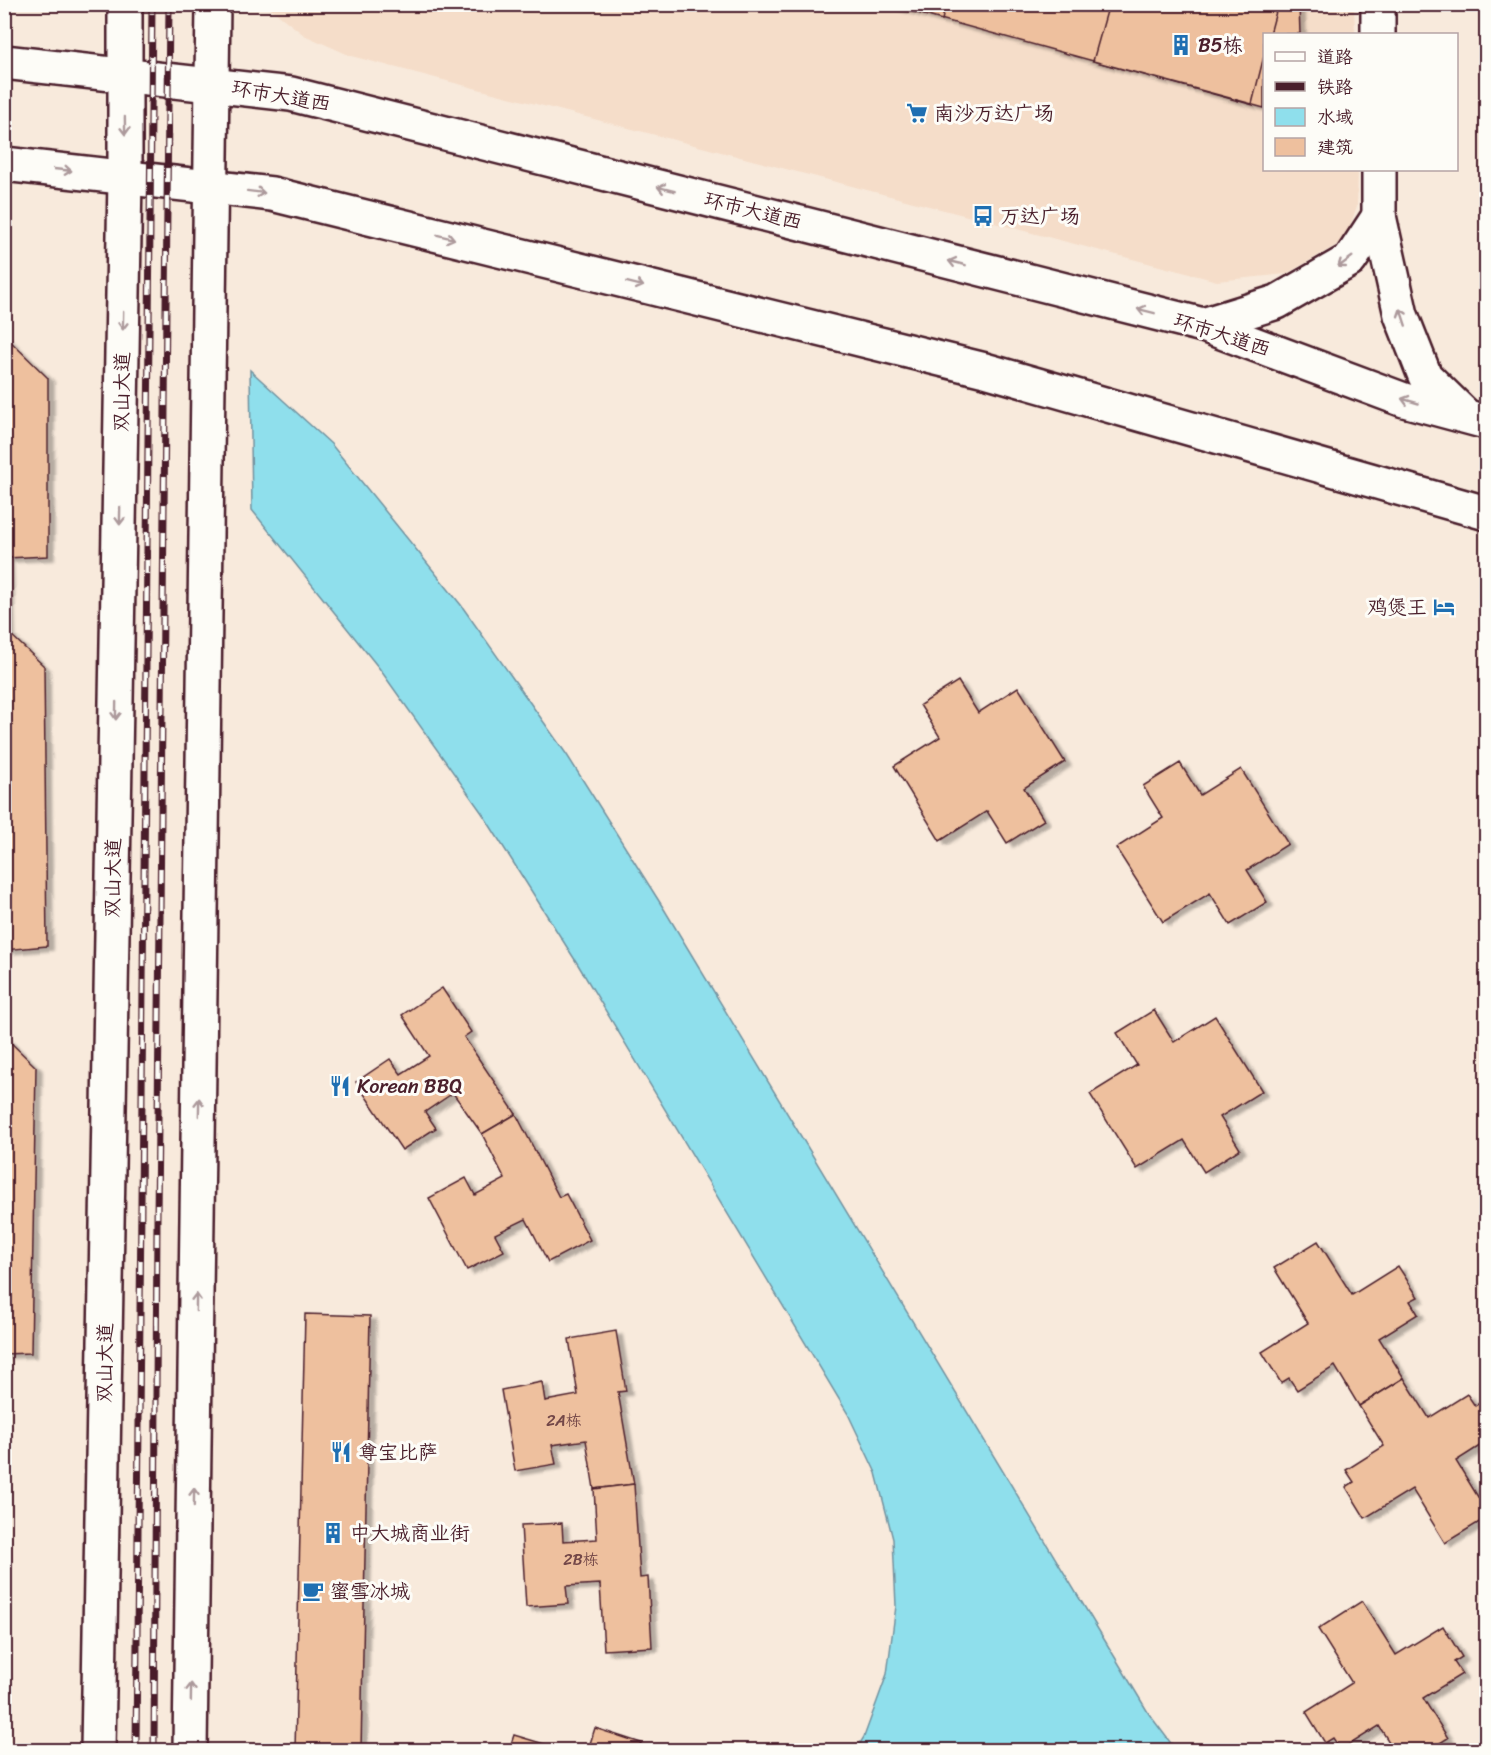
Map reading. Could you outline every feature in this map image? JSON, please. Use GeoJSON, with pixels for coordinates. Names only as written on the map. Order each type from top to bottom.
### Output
{"type":"FeatureCollection","features":[{"type":"Feature","properties":{"kind":"street","name":"双山大道"},"geometry":{"type":"LineString","coordinates":[[98,1750],[125,177],[125,4]]}},
{"type":"Feature","properties":{"kind":"street"},"geometry":{"type":"LineString","coordinates":[[190,1750],[213,4]]}},
{"type":"Feature","properties":{"kind":"street"},"geometry":{"type":"LineString","coordinates":[[1377,4],[1378,33]]}},
{"type":"Feature","properties":{"kind":"street","name":"环市大道西"},"geometry":{"type":"LineString","coordinates":[[4,62],[291,94],[1203,325],[1404,400],[1477,419]]}},
{"type":"Feature","properties":{"kind":"street"},"geometry":{"type":"LineString","coordinates":[[4,164],[272,194],[985,370],[1486,513]]}},
{"type":"Feature","properties":{"kind":"street"},"geometry":{"type":"LineString","coordinates":[[1379,171],[1379,216],[1401,315],[1425,376],[1477,419]]}},
{"type":"Feature","properties":{"kind":"street"},"geometry":{"type":"LineString","coordinates":[[1203,325],[1277,302],[1350,260],[1379,216]]}},
{"type":"Feature","properties":{"kind":"shaded area","name":"南沙万达广场"},"geometry":{"type":"Polygon","coordinates":[[[266,5],[1354,5],[1355,33],[1263,33],[1263,171],[1358,171],[1357,206],[1345,240],[1286,274],[1217,281],[351,56],[304,35],[266,5]]]}},
{"type":"Feature","properties":{"kind":"water"},"geometry":{"type":"Polygon","coordinates":[[[250,370],[331,444],[461,605],[567,755],[664,909],[1149,1714],[1176,1750],[1011,1750],[995,1747],[967,1750],[856,1750],[864,1737],[887,1674],[896,1606],[893,1539],[876,1473],[848,1414],[577,963],[482,813],[379,668],[252,510],[250,370]]]}},
{"type":"Feature","properties":{"kind":"building","name":"B5栋"},"geometry":{"type":"Polygon","coordinates":[[[886,4],[1299,4],[1300,33],[1263,33],[1263,108],[886,4]]]}},
{"type":"Feature","properties":{"kind":"building"},"geometry":{"type":"Polygon","coordinates":[[[886,4],[946,4],[942,20],[886,4]]]}},
{"type":"Feature","properties":{"kind":"building","name":"B5栋"},"geometry":{"type":"Polygon","coordinates":[[[1109,4],[1278,4],[1270,33],[1263,33],[1263,60],[1252,104],[1093,61],[1109,4]]]}},
{"type":"Feature","properties":{"kind":"building"},"geometry":{"type":"Polygon","coordinates":[[[4,335],[48,378],[48,556],[7,558],[9,633],[44,666],[47,946],[4,950],[4,335]]]}},
{"type":"Feature","properties":{"kind":"building"},"geometry":{"type":"Polygon","coordinates":[[[958,681],[978,713],[1018,687],[1065,762],[1024,788],[1044,820],[1007,843],[987,811],[940,841],[894,766],[940,737],[920,705],[958,681]]]}},
{"type":"Feature","properties":{"kind":"building"},"geometry":{"type":"Polygon","coordinates":[[[1180,763],[1200,795],[1241,769],[1288,844],[1247,870],[1267,902],[1230,925],[1210,893],[1163,922],[1116,848],[1163,818],[1143,786],[1180,763]]]}},
{"type":"Feature","properties":{"kind":"building"},"geometry":{"type":"Polygon","coordinates":[[[442,988],[471,1032],[464,1037],[516,1114],[482,1134],[453,1093],[425,1112],[436,1128],[402,1150],[356,1082],[390,1059],[401,1074],[429,1056],[402,1015],[442,988]]]}},
{"type":"Feature","properties":{"kind":"building"},"geometry":{"type":"Polygon","coordinates":[[[1154,1010],[1174,1042],[1215,1016],[1262,1091],[1220,1117],[1240,1149],[1204,1172],[1184,1140],[1137,1169],[1090,1094],[1137,1065],[1117,1033],[1154,1010]]]}},
{"type":"Feature","properties":{"kind":"building"},"geometry":{"type":"Polygon","coordinates":[[[4,1036],[36,1067],[31,1353],[4,1354],[4,1036]]]}},
{"type":"Feature","properties":{"kind":"building"},"geometry":{"type":"Polygon","coordinates":[[[516,1114],[559,1197],[566,1194],[590,1240],[548,1262],[526,1219],[495,1234],[504,1251],[467,1270],[429,1198],[466,1178],[475,1195],[505,1179],[482,1134],[516,1114]]]}},
{"type":"Feature","properties":{"kind":"building"},"geometry":{"type":"Polygon","coordinates":[[[1318,1241],[1352,1295],[1398,1266],[1418,1297],[1410,1301],[1418,1314],[1379,1338],[1404,1378],[1359,1406],[1335,1366],[1297,1390],[1289,1378],[1281,1383],[1262,1352],[1308,1323],[1274,1268],[1318,1241]]]}},
{"type":"Feature","properties":{"kind":"building","name":"中大城商业街"},"geometry":{"type":"Polygon","coordinates":[[[305,1314],[370,1316],[361,1750],[295,1750],[305,1314]]]}},
{"type":"Feature","properties":{"kind":"building"},"geometry":{"type":"Polygon","coordinates":[[[616,1331],[626,1391],[618,1392],[634,1484],[594,1489],[586,1440],[552,1445],[556,1464],[515,1471],[501,1390],[542,1382],[545,1401],[578,1395],[569,1339],[616,1331]]]}},
{"type":"Feature","properties":{"kind":"building"},"geometry":{"type":"Polygon","coordinates":[[[1404,1378],[1429,1418],[1467,1394],[1475,1406],[1483,1401],[1486,1406],[1486,1442],[1456,1461],[1486,1510],[1486,1518],[1445,1543],[1412,1489],[1365,1518],[1346,1487],[1354,1482],[1346,1470],[1384,1446],[1359,1406],[1404,1378]]]}},
{"type":"Feature","properties":{"kind":"building"},"geometry":{"type":"Polygon","coordinates":[[[634,1484],[640,1578],[648,1577],[652,1647],[604,1650],[600,1584],[566,1586],[568,1604],[526,1607],[521,1525],[562,1523],[563,1541],[597,1539],[594,1489],[634,1484]]]}},
{"type":"Feature","properties":{"kind":"building"},"geometry":{"type":"Polygon","coordinates":[[[1362,1601],[1396,1655],[1443,1626],[1462,1657],[1454,1662],[1462,1674],[1423,1698],[1448,1738],[1429,1750],[1394,1750],[1379,1726],[1341,1750],[1333,1738],[1325,1743],[1306,1712],[1352,1683],[1318,1629],[1362,1601]]]}},
{"type":"Feature","properties":{"kind":"building"},"geometry":{"type":"Polygon","coordinates":[[[595,1728],[641,1743],[638,1750],[588,1750],[595,1728]]]}},
{"type":"Feature","properties":{"kind":"building"},"geometry":{"type":"Polygon","coordinates":[[[514,1735],[554,1747],[553,1750],[509,1750],[514,1735]]]}},
{"type":"Feature","properties":{"kind":"railway"},"geometry":{"type":"LineString","coordinates":[[136,1750],[152,4]]}},
{"type":"Feature","properties":{"kind":"railway"},"geometry":{"type":"LineString","coordinates":[[154,1750],[169,4]]}},
{"type":"Feature","properties":{"kind":"place","name":"B5栋"},"geometry":{"type":"Point","coordinates":[1181,45]}},
{"type":"Feature","properties":{"kind":"place","name":"南沙万达广场"},"geometry":{"type":"Point","coordinates":[917,113]}},
{"type":"Feature","properties":{"kind":"place","name":"万达广场"},"geometry":{"type":"Point","coordinates":[983,216]}},
{"type":"Feature","properties":{"kind":"place","name":"鸡煲王"},"geometry":{"type":"Point","coordinates":[1444,607]}},
{"type":"Feature","properties":{"kind":"place","name":"Korean BBQ"},"geometry":{"type":"Point","coordinates":[340,1086]}},
{"type":"Feature","properties":{"kind":"place","name":"尊宝比萨"},"geometry":{"type":"Point","coordinates":[341,1452]}},
{"type":"Feature","properties":{"kind":"place","name":"中大城商业街"},"geometry":{"type":"Point","coordinates":[333,1533]}},
{"type":"Feature","properties":{"kind":"place","name":"蜜雪冰城"},"geometry":{"type":"Point","coordinates":[313,1591]}}]}
